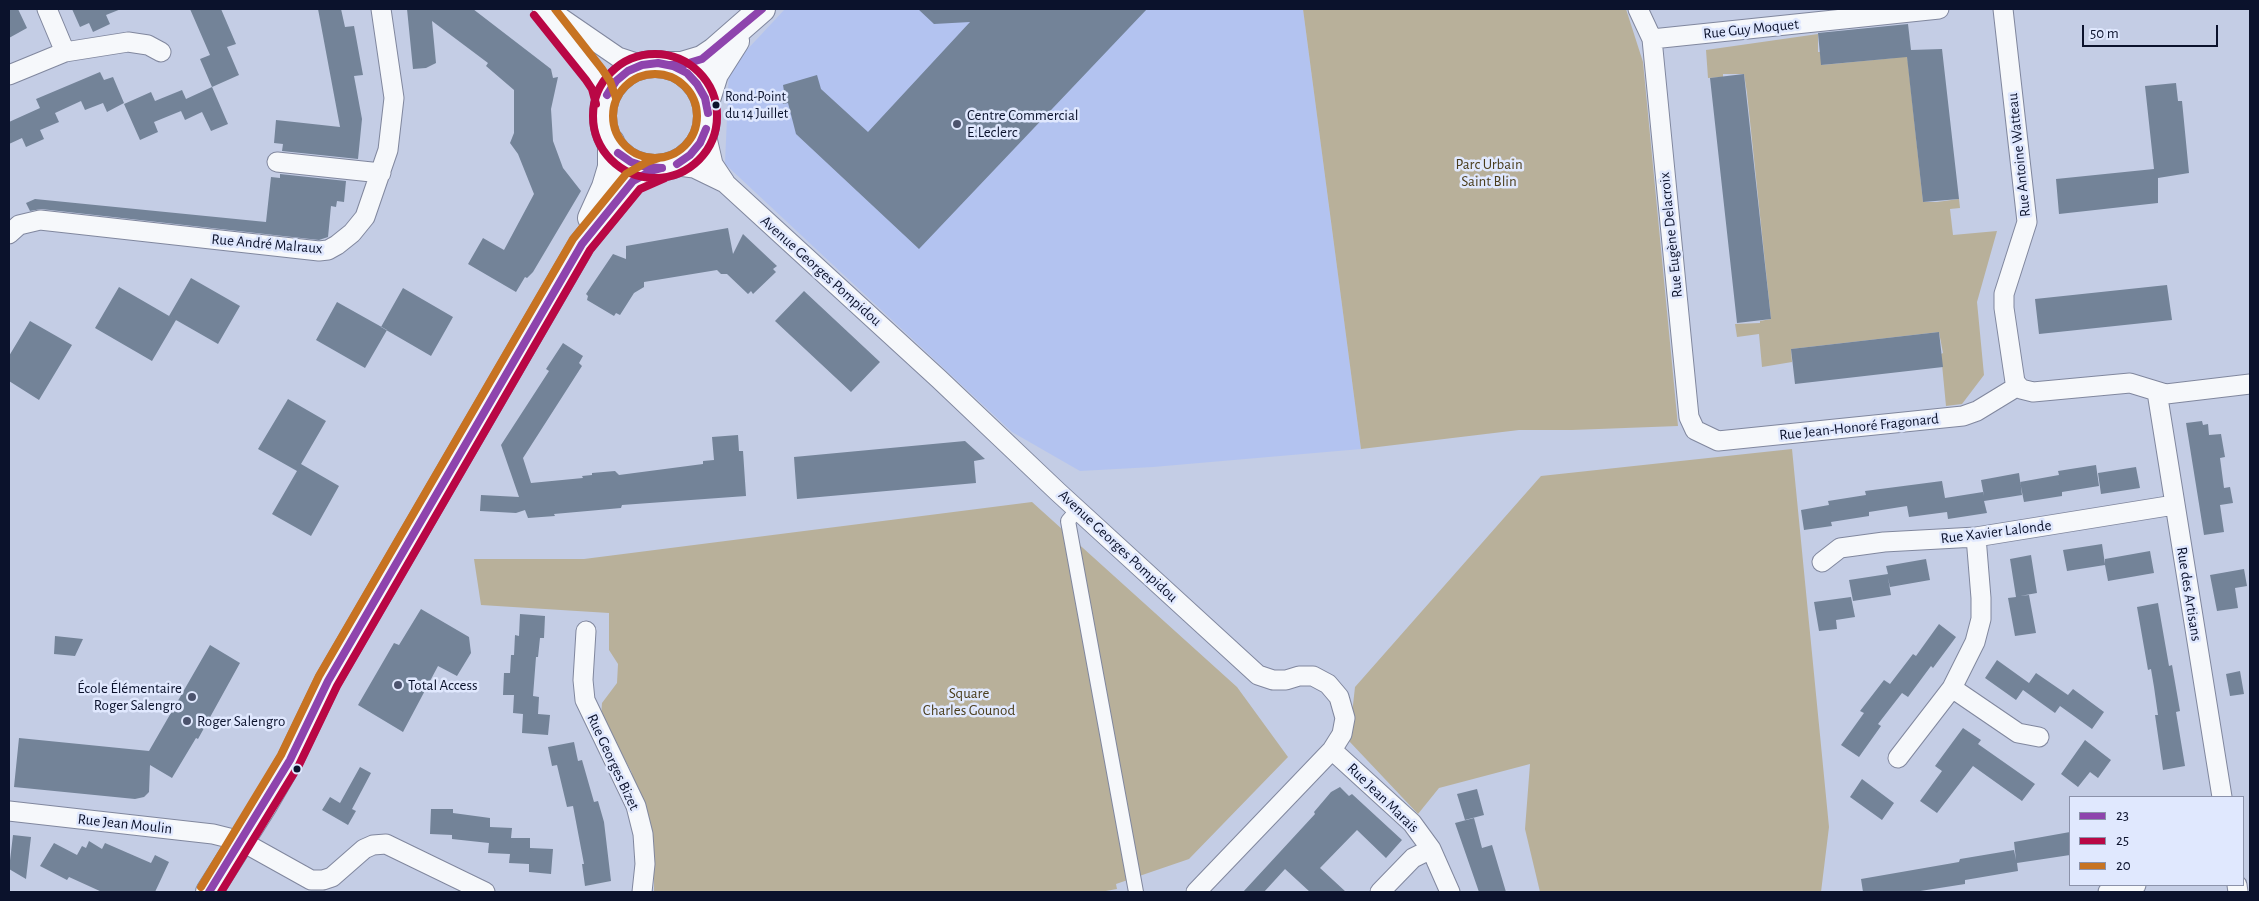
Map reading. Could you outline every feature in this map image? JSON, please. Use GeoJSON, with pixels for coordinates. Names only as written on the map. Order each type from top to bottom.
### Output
{"type":"FeatureCollection","features":[{"type":"Feature","properties":{"kind":"main road"},"geometry":{"type":"LineString","coordinates":[[666,166],[646,167],[631,162],[618,153],[611,142],[604,126],[603,110],[616,81],[628,71],[642,65],[658,63],[682,65],[702,59],[763,9]]}},
{"type":"Feature","properties":{"kind":"main road"},"geometry":{"type":"LineString","coordinates":[[209,892],[290,760],[328,681],[582,244],[633,181],[651,171],[690,155],[700,143],[715,74],[723,60],[763,9]]}},
{"type":"Feature","properties":{"kind":"main road"},"geometry":{"type":"LineString","coordinates":[[668,65],[686,73],[698,84],[706,113]]}},
{"type":"Feature","properties":{"kind":"main road"},"geometry":{"type":"LineString","coordinates":[[582,244],[593,211],[605,187],[612,167],[611,142]]}},
{"type":"Feature","properties":{"kind":"street"},"geometry":{"type":"LineString","coordinates":[[48,9],[65,52]]}},
{"type":"Feature","properties":{"kind":"street","name":"Rue André Malraux"},"geometry":{"type":"LineString","coordinates":[[9,234],[19,225],[40,220],[319,251],[328,250],[352,233],[365,217],[381,173],[393,120],[394,98],[382,9]]}},
{"type":"Feature","properties":{"kind":"street"},"geometry":{"type":"LineString","coordinates":[[542,9],[594,74],[601,85],[606,101]]}},
{"type":"Feature","properties":{"kind":"street"},"geometry":{"type":"LineString","coordinates":[[548,9],[618,57],[642,65]]}},
{"type":"Feature","properties":{"kind":"street","name":"Rue Eugène Delacroix"},"geometry":{"type":"LineString","coordinates":[[1638,9],[1652,39],[1689,417],[1696,430]]}},
{"type":"Feature","properties":{"kind":"street","name":"Rue Guy Moquet"},"geometry":{"type":"LineString","coordinates":[[1652,39],[1939,9]]}},
{"type":"Feature","properties":{"kind":"street","name":"Rue Antoine Watteau"},"geometry":{"type":"LineString","coordinates":[[2004,9],[2027,222],[2004,294],[2013,376],[2018,386]]}},
{"type":"Feature","properties":{"kind":"street"},"geometry":{"type":"LineString","coordinates":[[9,75],[65,52],[128,42],[148,45],[161,52]]}},
{"type":"Feature","properties":{"kind":"street","name":"Avenue Georges Pompidou"},"geometry":{"type":"LineString","coordinates":[[706,113],[707,138],[713,164],[725,183],[939,378],[1258,675],[1273,680],[1313,676],[1328,684],[1339,698],[1345,718],[1342,734],[1332,750],[1196,892]]}},
{"type":"Feature","properties":{"kind":"street"},"geometry":{"type":"LineString","coordinates":[[277,162],[381,173]]}},
{"type":"Feature","properties":{"kind":"street","name":"Avenue Georges Pompidou"},"geometry":{"type":"LineString","coordinates":[[666,166],[694,168],[725,183]]}},
{"type":"Feature","properties":{"kind":"street"},"geometry":{"type":"LineString","coordinates":[[2018,386],[2033,392],[2130,383],[2157,392],[2172,394],[2250,384]]}},
{"type":"Feature","properties":{"kind":"street","name":"Rue Jean-Honoré Fragonard"},"geometry":{"type":"LineString","coordinates":[[1696,430],[1718,441],[1963,416],[2018,386]]}},
{"type":"Feature","properties":{"kind":"street","name":"Rue des Artisans"},"geometry":{"type":"LineString","coordinates":[[2157,392],[2222,796]]}},
{"type":"Feature","properties":{"kind":"street","name":"Rue Xavier Lalonde"},"geometry":{"type":"LineString","coordinates":[[1822,562],[1840,548],[1884,542],[1976,538],[2174,505]]}},
{"type":"Feature","properties":{"kind":"street"},"geometry":{"type":"LineString","coordinates":[[1078,509],[1068,520],[1136,892]]}},
{"type":"Feature","properties":{"kind":"street"},"geometry":{"type":"LineString","coordinates":[[1898,758],[1952,688],[1975,642],[1981,620],[1976,538]]}},
{"type":"Feature","properties":{"kind":"street","name":"Rue Georges Bizet"},"geometry":{"type":"LineString","coordinates":[[586,631],[583,680],[585,700],[636,806],[643,834],[645,864],[642,892]]}},
{"type":"Feature","properties":{"kind":"street"},"geometry":{"type":"LineString","coordinates":[[1952,688],[2018,733],[2039,737]]}},
{"type":"Feature","properties":{"kind":"street","name":"Rue Jean Marais"},"geometry":{"type":"LineString","coordinates":[[1332,750],[1412,823],[1432,849],[1450,892]]}},
{"type":"Feature","properties":{"kind":"street","name":"Rue Jean Moulin"},"geometry":{"type":"LineString","coordinates":[[9,811],[213,834],[241,841],[310,886]]}},
{"type":"Feature","properties":{"kind":"street"},"geometry":{"type":"LineString","coordinates":[[310,886],[332,877],[364,849],[373,845],[386,844],[485,892]]}},
{"type":"Feature","properties":{"kind":"street"},"geometry":{"type":"LineString","coordinates":[[1380,892],[1413,858],[1432,849]]}},
{"type":"Feature","properties":{"kind":"street"},"geometry":{"type":"LineString","coordinates":[[2108,892],[2132,886]]}},
{"type":"Feature","properties":{"kind":"shaded area"},"geometry":{"type":"Polygon","coordinates":[[[785,9],[1303,9],[1361,449],[1153,467],[1080,471],[1012,432],[725,164],[729,69],[785,9]]]}},
{"type":"Feature","properties":{"kind":"green space","name":"Parc Urbain Saint Blin"},"geometry":{"type":"Polygon","coordinates":[[[1303,9],[1626,9],[1643,62],[1678,426],[1519,430],[1361,449],[1303,9]]]}},
{"type":"Feature","properties":{"kind":"green space"},"geometry":{"type":"Polygon","coordinates":[[[1818,34],[1818,52],[1820,52],[1822,65],[1894,58],[1907,54],[1923,202],[1959,199],[1960,208],[1950,209],[1953,235],[1997,231],[1977,302],[1984,375],[1962,404],[1946,406],[1941,354],[1943,353],[1939,332],[1791,349],[1792,362],[1762,367],[1759,334],[1737,337],[1735,324],[1760,323],[1760,321],[1771,319],[1747,93],[1744,74],[1723,74],[1723,77],[1708,78],[1706,50],[1818,34]]]}},
{"type":"Feature","properties":{"kind":"green space"},"geometry":{"type":"Polygon","coordinates":[[[1792,449],[1829,827],[1821,892],[1540,892],[1525,829],[1530,764],[1439,788],[1418,814],[1349,741],[1355,687],[1541,476],[1792,449]]]}},
{"type":"Feature","properties":{"kind":"green space","name":"Square Charles Gounod"},"geometry":{"type":"Polygon","coordinates":[[[1032,502],[1237,687],[1288,757],[1189,859],[1116,884],[1117,889],[1100,892],[654,892],[654,873],[646,820],[631,771],[601,717],[602,703],[617,683],[618,664],[609,650],[609,613],[481,605],[474,559],[584,559],[1032,502]]]}},
{"type":"Feature","properties":{"kind":"building"},"geometry":{"type":"Polygon","coordinates":[[[9,9],[18,9],[27,28],[9,38],[9,9]]]}},
{"type":"Feature","properties":{"kind":"building"},"geometry":{"type":"Polygon","coordinates":[[[72,9],[121,9],[106,15],[110,24],[93,32],[89,23],[80,27],[72,9]]]}},
{"type":"Feature","properties":{"kind":"building"},"geometry":{"type":"Polygon","coordinates":[[[190,9],[221,9],[236,44],[227,47],[239,75],[212,87],[200,59],[210,55],[190,9]]]}},
{"type":"Feature","properties":{"kind":"building"},"geometry":{"type":"Polygon","coordinates":[[[318,9],[341,9],[345,27],[354,26],[363,75],[354,76],[362,119],[358,159],[282,151],[283,144],[274,143],[276,120],[340,127],[318,9]]]}},
{"type":"Feature","properties":{"kind":"building"},"geometry":{"type":"Polygon","coordinates":[[[407,9],[473,9],[551,69],[553,78],[558,77],[551,109],[553,141],[563,168],[581,191],[533,272],[527,278],[525,277],[516,292],[468,264],[483,238],[504,250],[534,194],[518,154],[510,143],[514,133],[514,90],[486,66],[488,63],[432,21],[436,63],[426,68],[413,69],[407,9]]]}},
{"type":"Feature","properties":{"kind":"building","name":"Centre Commercial E.Leclerc"},"geometry":{"type":"Polygon","coordinates":[[[918,9],[1147,9],[919,249],[796,134],[788,103],[783,104],[783,85],[817,75],[821,89],[868,132],[970,22],[934,24],[918,9]]]}},
{"type":"Feature","properties":{"kind":"building"},"geometry":{"type":"Polygon","coordinates":[[[1908,24],[1911,50],[1942,49],[1959,199],[1923,202],[1907,57],[1821,65],[1818,33],[1908,24]]]}},
{"type":"Feature","properties":{"kind":"building"},"geometry":{"type":"Polygon","coordinates":[[[100,72],[104,80],[113,77],[124,103],[107,112],[103,103],[85,110],[81,101],[55,113],[59,122],[40,130],[44,139],[26,147],[22,138],[9,144],[9,122],[40,108],[36,99],[100,72]]]}},
{"type":"Feature","properties":{"kind":"building"},"geometry":{"type":"Polygon","coordinates":[[[1744,74],[1771,319],[1737,323],[1710,78],[1744,74]]]}},
{"type":"Feature","properties":{"kind":"building"},"geometry":{"type":"Polygon","coordinates":[[[2176,83],[2178,101],[2182,101],[2189,173],[2158,178],[2158,203],[2059,214],[2056,179],[2154,169],[2145,86],[2176,83]]]}},
{"type":"Feature","properties":{"kind":"building"},"geometry":{"type":"Polygon","coordinates":[[[212,87],[228,124],[211,131],[202,112],[185,120],[181,111],[154,122],[158,132],[140,140],[124,104],[151,92],[155,101],[182,90],[186,99],[212,87]]]}},
{"type":"Feature","properties":{"kind":"building"},"geometry":{"type":"Polygon","coordinates":[[[280,174],[346,181],[344,202],[337,201],[336,207],[331,206],[328,237],[319,240],[41,209],[30,211],[26,203],[35,199],[266,222],[271,177],[280,178],[280,174]]]}},
{"type":"Feature","properties":{"kind":"building"},"geometry":{"type":"Polygon","coordinates":[[[728,228],[733,254],[743,234],[777,266],[773,269],[776,272],[753,294],[751,291],[748,294],[727,274],[721,274],[717,270],[644,282],[644,287],[634,293],[620,315],[616,313],[614,316],[587,300],[588,296],[586,294],[613,254],[626,259],[626,246],[728,228]]]}},
{"type":"Feature","properties":{"kind":"building"},"geometry":{"type":"Polygon","coordinates":[[[191,278],[240,306],[218,344],[169,316],[191,278]]]}},
{"type":"Feature","properties":{"kind":"building"},"geometry":{"type":"Polygon","coordinates":[[[2167,285],[2172,320],[2039,334],[2035,299],[2167,285]]]}},
{"type":"Feature","properties":{"kind":"building"},"geometry":{"type":"Polygon","coordinates":[[[119,287],[176,320],[152,361],[95,328],[119,287]]]}},
{"type":"Feature","properties":{"kind":"building"},"geometry":{"type":"Polygon","coordinates":[[[403,288],[453,317],[431,356],[381,327],[403,288]]]}},
{"type":"Feature","properties":{"kind":"building"},"geometry":{"type":"Polygon","coordinates":[[[804,291],[880,362],[851,392],[775,321],[804,291]]]}},
{"type":"Feature","properties":{"kind":"building"},"geometry":{"type":"Polygon","coordinates":[[[337,302],[387,330],[365,368],[316,340],[337,302]]]}},
{"type":"Feature","properties":{"kind":"building"},"geometry":{"type":"Polygon","coordinates":[[[30,321],[72,345],[39,400],[9,381],[9,356],[30,321]]]}},
{"type":"Feature","properties":{"kind":"building"},"geometry":{"type":"Polygon","coordinates":[[[1939,332],[1943,367],[1795,384],[1791,349],[1939,332]]]}},
{"type":"Feature","properties":{"kind":"building"},"geometry":{"type":"Polygon","coordinates":[[[563,343],[583,356],[579,363],[582,366],[523,458],[531,483],[583,478],[582,476],[592,475],[592,473],[615,471],[619,475],[703,464],[703,461],[714,460],[712,437],[738,435],[739,451],[743,451],[746,496],[622,505],[621,508],[528,518],[525,510],[516,513],[480,511],[481,495],[519,497],[501,445],[549,371],[546,369],[563,343]]]}},
{"type":"Feature","properties":{"kind":"building"},"geometry":{"type":"Polygon","coordinates":[[[288,399],[326,421],[301,464],[339,486],[311,536],[272,514],[297,471],[258,449],[288,399]]]}},
{"type":"Feature","properties":{"kind":"building"},"geometry":{"type":"Polygon","coordinates":[[[2202,421],[2203,425],[2208,424],[2209,435],[2221,434],[2225,457],[2220,458],[2224,488],[2230,487],[2233,503],[2220,505],[2224,532],[2204,535],[2186,423],[2202,421]]]}},
{"type":"Feature","properties":{"kind":"building"},"geometry":{"type":"Polygon","coordinates":[[[965,441],[985,459],[974,461],[976,483],[797,499],[794,457],[965,441]]]}},
{"type":"Feature","properties":{"kind":"building"},"geometry":{"type":"Polygon","coordinates":[[[2096,465],[2099,486],[2062,492],[2062,496],[2024,502],[2020,482],[2059,475],[2058,471],[2096,465]]]}},
{"type":"Feature","properties":{"kind":"building"},"geometry":{"type":"Polygon","coordinates":[[[2136,467],[2140,488],[2101,494],[2098,473],[2136,467]]]}},
{"type":"Feature","properties":{"kind":"building"},"geometry":{"type":"Polygon","coordinates":[[[2019,473],[2022,495],[1984,501],[1987,513],[1948,519],[1947,512],[1909,517],[1907,506],[1869,512],[1869,516],[1831,522],[1832,526],[1804,530],[1801,510],[1829,505],[1828,501],[1866,495],[1865,491],[1942,481],[1945,498],[1983,492],[1984,496],[1981,480],[2019,473]]]}},
{"type":"Feature","properties":{"kind":"building"},"geometry":{"type":"Polygon","coordinates":[[[2102,544],[2105,564],[2105,559],[2150,551],[2154,573],[2108,581],[2105,565],[2067,571],[2063,550],[2102,544]]]}},
{"type":"Feature","properties":{"kind":"building"},"geometry":{"type":"Polygon","coordinates":[[[2031,555],[2037,593],[2020,596],[2029,595],[2036,633],[2015,636],[2008,598],[2016,597],[2010,559],[2031,555]]]}},
{"type":"Feature","properties":{"kind":"building"},"geometry":{"type":"Polygon","coordinates":[[[1926,559],[1930,580],[1890,587],[1888,578],[1891,595],[1853,601],[1849,580],[1888,574],[1886,566],[1926,559]]]}},
{"type":"Feature","properties":{"kind":"building"},"geometry":{"type":"Polygon","coordinates":[[[2244,569],[2247,586],[2235,588],[2238,608],[2217,611],[2210,575],[2244,569]]]}},
{"type":"Feature","properties":{"kind":"building"},"geometry":{"type":"Polygon","coordinates":[[[1851,597],[1855,617],[1836,620],[1837,629],[1819,631],[1814,602],[1851,597]]]}},
{"type":"Feature","properties":{"kind":"building"},"geometry":{"type":"Polygon","coordinates":[[[2158,603],[2169,666],[2172,665],[2180,711],[2176,712],[2185,766],[2163,770],[2155,715],[2158,715],[2154,687],[2151,669],[2148,670],[2137,607],[2158,603]]]}},
{"type":"Feature","properties":{"kind":"building"},"geometry":{"type":"Polygon","coordinates":[[[421,609],[469,637],[471,653],[457,676],[438,666],[403,732],[358,705],[394,643],[399,645],[421,609]]]}},
{"type":"Feature","properties":{"kind":"building"},"geometry":{"type":"Polygon","coordinates":[[[520,614],[545,616],[544,638],[540,638],[538,657],[536,657],[533,696],[539,697],[538,714],[550,715],[548,735],[522,733],[523,714],[513,713],[514,695],[503,695],[504,673],[510,673],[511,655],[514,655],[515,635],[519,636],[520,614]]]}},
{"type":"Feature","properties":{"kind":"building"},"geometry":{"type":"Polygon","coordinates":[[[1939,624],[1956,637],[1933,668],[1931,666],[1908,697],[1902,693],[1878,724],[1881,726],[1859,757],[1841,745],[1864,713],[1860,711],[1884,680],[1890,684],[1913,654],[1916,656],[1939,624]]]}},
{"type":"Feature","properties":{"kind":"building"},"geometry":{"type":"Polygon","coordinates":[[[55,636],[83,639],[75,656],[54,654],[55,636]]]}},
{"type":"Feature","properties":{"kind":"building","name":"Roger Salengro"},"geometry":{"type":"Polygon","coordinates":[[[210,645],[240,663],[198,739],[196,738],[172,778],[150,765],[149,792],[144,797],[135,799],[14,787],[19,738],[149,751],[210,645]]]}},
{"type":"Feature","properties":{"kind":"building"},"geometry":{"type":"Polygon","coordinates":[[[1997,660],[2029,683],[2036,673],[2068,695],[2073,689],[2104,712],[2092,729],[2060,706],[2055,713],[2023,690],[2016,700],[1985,678],[1997,660]]]}},
{"type":"Feature","properties":{"kind":"building"},"geometry":{"type":"Polygon","coordinates":[[[2240,671],[2244,694],[2230,696],[2226,674],[2240,671]]]}},
{"type":"Feature","properties":{"kind":"building"},"geometry":{"type":"Polygon","coordinates":[[[1963,728],[1981,740],[1978,744],[2035,784],[2022,801],[1973,766],[1937,813],[1920,801],[1942,771],[1935,766],[1963,728]]]}},
{"type":"Feature","properties":{"kind":"building"},"geometry":{"type":"Polygon","coordinates":[[[2085,740],[2111,760],[2098,778],[2090,772],[2078,787],[2061,774],[2085,740]]]}},
{"type":"Feature","properties":{"kind":"building"},"geometry":{"type":"Polygon","coordinates":[[[574,742],[578,761],[582,760],[594,802],[598,801],[604,822],[611,881],[585,886],[582,864],[584,864],[573,806],[567,807],[557,765],[552,766],[548,747],[574,742]]]}},
{"type":"Feature","properties":{"kind":"building"},"geometry":{"type":"Polygon","coordinates":[[[360,767],[371,773],[352,809],[356,811],[348,825],[322,810],[330,797],[340,803],[360,767]]]}},
{"type":"Feature","properties":{"kind":"building"},"geometry":{"type":"Polygon","coordinates":[[[1862,779],[1894,803],[1882,820],[1850,797],[1862,779]]]}},
{"type":"Feature","properties":{"kind":"building"},"geometry":{"type":"Polygon","coordinates":[[[1340,787],[1349,796],[1352,794],[1402,840],[1386,858],[1357,830],[1320,868],[1346,892],[1310,892],[1285,869],[1264,892],[1243,892],[1315,814],[1314,812],[1331,792],[1340,787]]]}},
{"type":"Feature","properties":{"kind":"building"},"geometry":{"type":"Polygon","coordinates":[[[1477,789],[1484,815],[1465,820],[1457,794],[1477,789]]]}},
{"type":"Feature","properties":{"kind":"building"},"geometry":{"type":"Polygon","coordinates":[[[431,809],[453,809],[453,813],[490,818],[490,827],[512,828],[511,838],[530,838],[530,848],[553,849],[551,874],[529,872],[529,864],[509,863],[510,854],[488,853],[489,843],[452,839],[452,835],[430,834],[431,809]]]}},
{"type":"Feature","properties":{"kind":"building"},"geometry":{"type":"Polygon","coordinates":[[[1474,818],[1482,848],[1492,845],[1506,892],[1479,892],[1455,823],[1474,818]]]}},
{"type":"Feature","properties":{"kind":"building"},"geometry":{"type":"Polygon","coordinates":[[[2069,832],[2069,855],[2017,863],[2018,871],[1965,880],[1965,884],[1914,892],[1863,892],[1861,879],[1959,862],[1960,859],[2014,850],[2016,860],[2014,842],[2069,832]]]}},
{"type":"Feature","properties":{"kind":"building"},"geometry":{"type":"Polygon","coordinates":[[[13,835],[31,837],[26,879],[9,869],[13,835]]]}},
{"type":"Feature","properties":{"kind":"building"},"geometry":{"type":"Polygon","coordinates":[[[89,841],[102,849],[105,843],[151,863],[155,855],[169,862],[155,892],[102,892],[69,877],[67,880],[40,866],[54,843],[77,855],[82,846],[86,848],[89,841]]]}},
{"type":"Feature","properties":{"kind":"transit line","name":"20"},"geometry":{"type":"LineString","coordinates":[[555,9],[602,69],[610,81],[616,98]]}},
{"type":"Feature","properties":{"kind":"transit line","name":"23"},"geometry":{"type":"LineString","coordinates":[[668,65],[682,65],[702,59],[762,9]]}},
{"type":"Feature","properties":{"kind":"transit line","name":"25"},"geometry":{"type":"LineString","coordinates":[[534,15],[586,80],[592,89],[596,104]]}},
{"type":"Feature","properties":{"kind":"transit line","name":"25"},"geometry":{"type":"LineString","coordinates":[[655,54],[679,59],[690,64],[699,72],[707,81],[712,92],[717,116],[712,140],[707,151],[699,160],[690,168],[679,173],[655,178],[631,173],[620,168],[611,160],[603,151],[598,140],[593,116],[598,92],[603,81],[611,72],[620,64],[631,59],[655,54]]}},
{"type":"Feature","properties":{"kind":"transit line","name":"23"},"geometry":{"type":"LineString","coordinates":[[607,95],[616,81],[628,71],[642,65],[658,63],[673,66],[687,73],[697,84],[705,98],[708,113]]}},
{"type":"Feature","properties":{"kind":"transit line","name":"20"},"geometry":{"type":"LineString","coordinates":[[655,74],[671,77],[685,86],[694,100],[697,116],[694,132],[685,146],[671,155],[655,158],[639,155],[625,146],[616,132],[613,116],[616,100],[625,86],[639,77],[655,74]]}},
{"type":"Feature","properties":{"kind":"transit line","name":"23"},"geometry":{"type":"LineString","coordinates":[[677,164],[690,155],[700,143],[706,129]]}},
{"type":"Feature","properties":{"kind":"transit line","name":"23"},"geometry":{"type":"LineString","coordinates":[[618,153],[631,162],[646,167],[662,168]]}},
{"type":"Feature","properties":{"kind":"transit line","name":"20"},"geometry":{"type":"LineString","coordinates":[[201,887],[281,755],[319,676],[573,239],[626,174],[647,162],[659,158]]}},
{"type":"Feature","properties":{"kind":"transit line","name":"23"},"geometry":{"type":"LineString","coordinates":[[209,892],[290,760],[328,681],[582,244],[633,181],[651,171],[662,168]]}},
{"type":"Feature","properties":{"kind":"transit line","name":"25"},"geometry":{"type":"LineString","coordinates":[[221,892],[299,765],[337,686],[590,250],[640,189],[665,178]]}},
{"type":"Feature","properties":{"kind":"place","name":"Rond-Point du 14 Juillet"},"geometry":{"type":"Point","coordinates":[716,105]}},
{"type":"Feature","properties":{"kind":"place","name":"Centre Commercial E.Leclerc"},"geometry":{"type":"Point","coordinates":[957,124]}},
{"type":"Feature","properties":{"kind":"place","name":"Total Access"},"geometry":{"type":"Point","coordinates":[398,685]}},
{"type":"Feature","properties":{"kind":"place","name":"École Élémentaire Roger Salengro"},"geometry":{"type":"Point","coordinates":[192,697]}},
{"type":"Feature","properties":{"kind":"place","name":"Roger Salengro"},"geometry":{"type":"Point","coordinates":[187,721]}}]}
